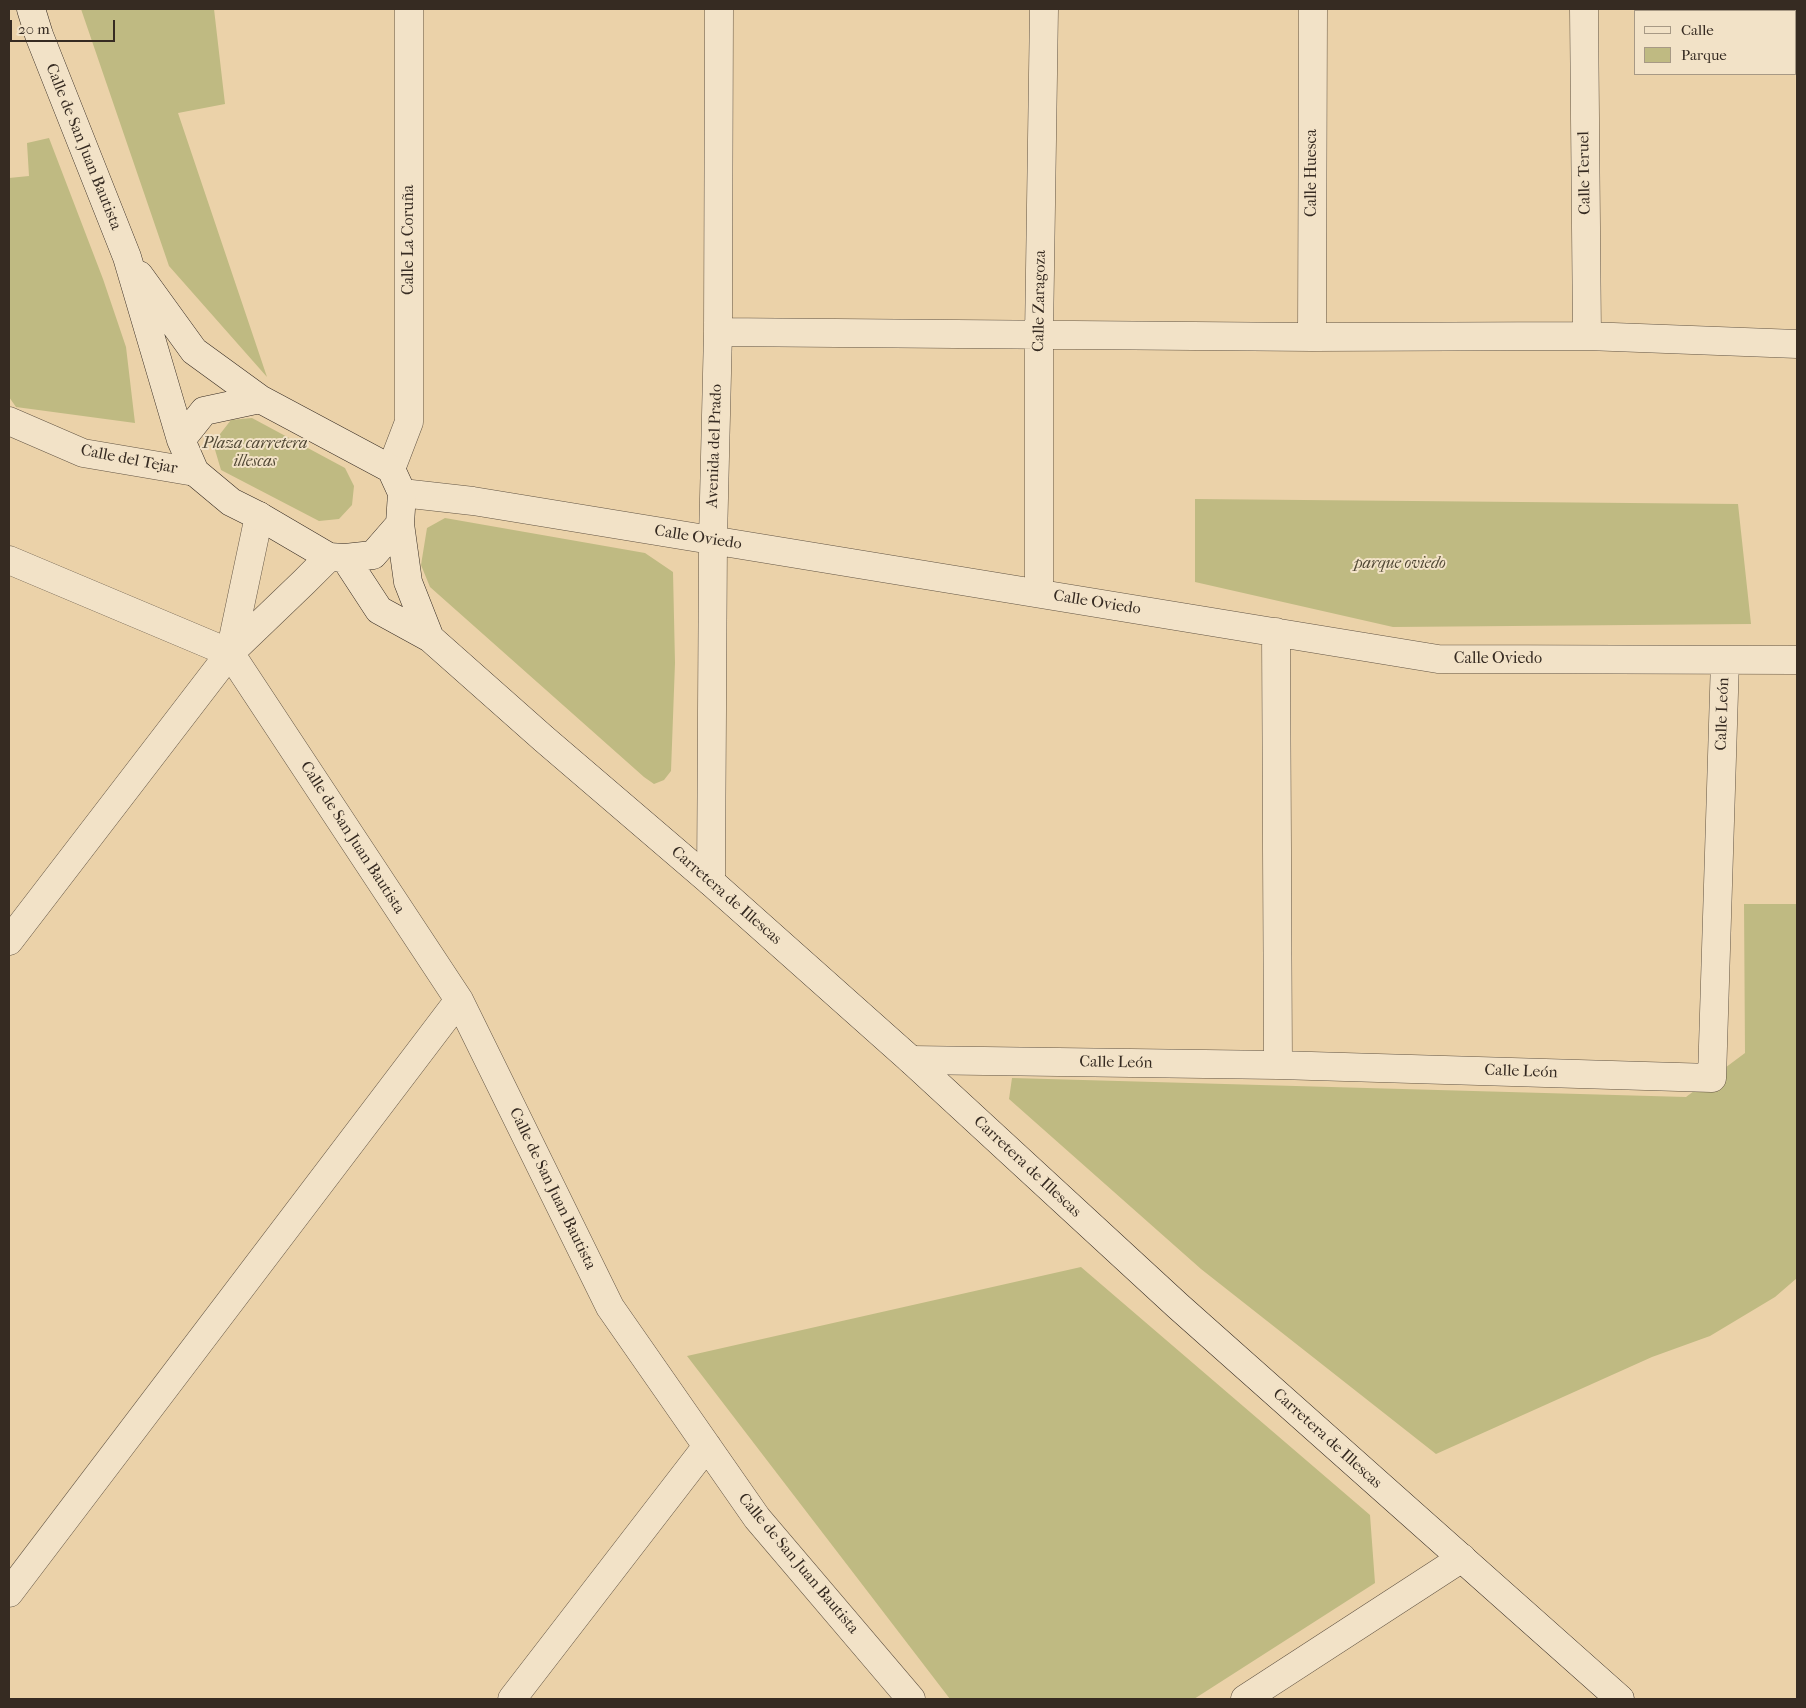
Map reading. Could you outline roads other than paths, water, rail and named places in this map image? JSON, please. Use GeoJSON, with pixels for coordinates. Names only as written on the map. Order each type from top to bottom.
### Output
{"type":"FeatureCollection","features":[{"type":"Feature","properties":{"kind":"street","name":"Calle de San Juan Bautista"},"geometry":{"type":"LineString","coordinates":[[31,9],[39,35],[127,257],[181,440],[195,472]]}},
{"type":"Feature","properties":{"kind":"street","name":"Calle La Coruña"},"geometry":{"type":"LineString","coordinates":[[400,524],[396,481],[409,422],[409,9]]}},
{"type":"Feature","properties":{"kind":"street","name":"Avenida del Prado"},"geometry":{"type":"LineString","coordinates":[[711,882],[713,540],[718,332],[719,9]]}},
{"type":"Feature","properties":{"kind":"street","name":"Calle Zaragoza"},"geometry":{"type":"LineString","coordinates":[[1039,593],[1039,335],[1044,9]]}},
{"type":"Feature","properties":{"kind":"street","name":"Calle Huesca"},"geometry":{"type":"LineString","coordinates":[[1312,336],[1313,9]]}},
{"type":"Feature","properties":{"kind":"street","name":"Calle Teruel"},"geometry":{"type":"LineString","coordinates":[[1584,9],[1587,336]]}},
{"type":"Feature","properties":{"kind":"street","name":"Calle de San Juan Bautista"},"geometry":{"type":"LineString","coordinates":[[127,257],[194,351],[260,399],[335,440],[396,481]]}},
{"type":"Feature","properties":{"kind":"street"},"geometry":{"type":"LineString","coordinates":[[718,332],[1039,335],[1587,336],[1797,344]]}},
{"type":"Feature","properties":{"kind":"street"},"geometry":{"type":"LineString","coordinates":[[181,440],[204,411],[260,399]]}},
{"type":"Feature","properties":{"kind":"street","name":"Calle del Tejar"},"geometry":{"type":"LineString","coordinates":[[9,421],[83,453],[195,472]]}},
{"type":"Feature","properties":{"kind":"street"},"geometry":{"type":"LineString","coordinates":[[195,472],[231,502],[337,557],[373,555],[400,524]]}},
{"type":"Feature","properties":{"kind":"street","name":"Calle Oviedo"},"geometry":{"type":"LineString","coordinates":[[396,481],[473,501],[1438,659],[1797,660]]}},
{"type":"Feature","properties":{"kind":"street"},"geometry":{"type":"LineString","coordinates":[[230,653],[259,516]]}},
{"type":"Feature","properties":{"kind":"street","name":"Carretera de Illescas"},"geometry":{"type":"LineString","coordinates":[[400,524],[408,582],[430,638]]}},
{"type":"Feature","properties":{"kind":"street"},"geometry":{"type":"LineString","coordinates":[[9,941],[230,653],[304,582],[337,557]]}},
{"type":"Feature","properties":{"kind":"street","name":"Carretera de Illescas"},"geometry":{"type":"LineString","coordinates":[[337,557],[379,610],[430,638],[544,739],[711,882],[911,1060],[1185,1313],[1620,1699]]}},
{"type":"Feature","properties":{"kind":"street"},"geometry":{"type":"LineString","coordinates":[[9,560],[230,653]]}},
{"type":"Feature","properties":{"kind":"street"},"geometry":{"type":"LineString","coordinates":[[1276,632],[1278,1065]]}},
{"type":"Feature","properties":{"kind":"street","name":"Calle de San Juan Bautista"},"geometry":{"type":"LineString","coordinates":[[230,653],[459,1000],[610,1307],[757,1518],[911,1699]]}},
{"type":"Feature","properties":{"kind":"street","name":"Calle León"},"geometry":{"type":"LineString","coordinates":[[911,1060],[1278,1065],[1712,1078],[1725,660]]}},
{"type":"Feature","properties":{"kind":"street"},"geometry":{"type":"LineString","coordinates":[[9,1593],[459,1000]]}},
{"type":"Feature","properties":{"kind":"street"},"geometry":{"type":"LineString","coordinates":[[512,1699],[707,1446]]}},
{"type":"Feature","properties":{"kind":"street"},"geometry":{"type":"LineString","coordinates":[[1245,1699],[1462,1558]]}},
{"type":"Feature","properties":{"kind":"park label","name":"Plaza carretera illescas"},"geometry":{"type":"Point","coordinates":[255,453]}},
{"type":"Feature","properties":{"kind":"park label","name":"parque oviedo"},"geometry":{"type":"Point","coordinates":[1400,564]}}]}
